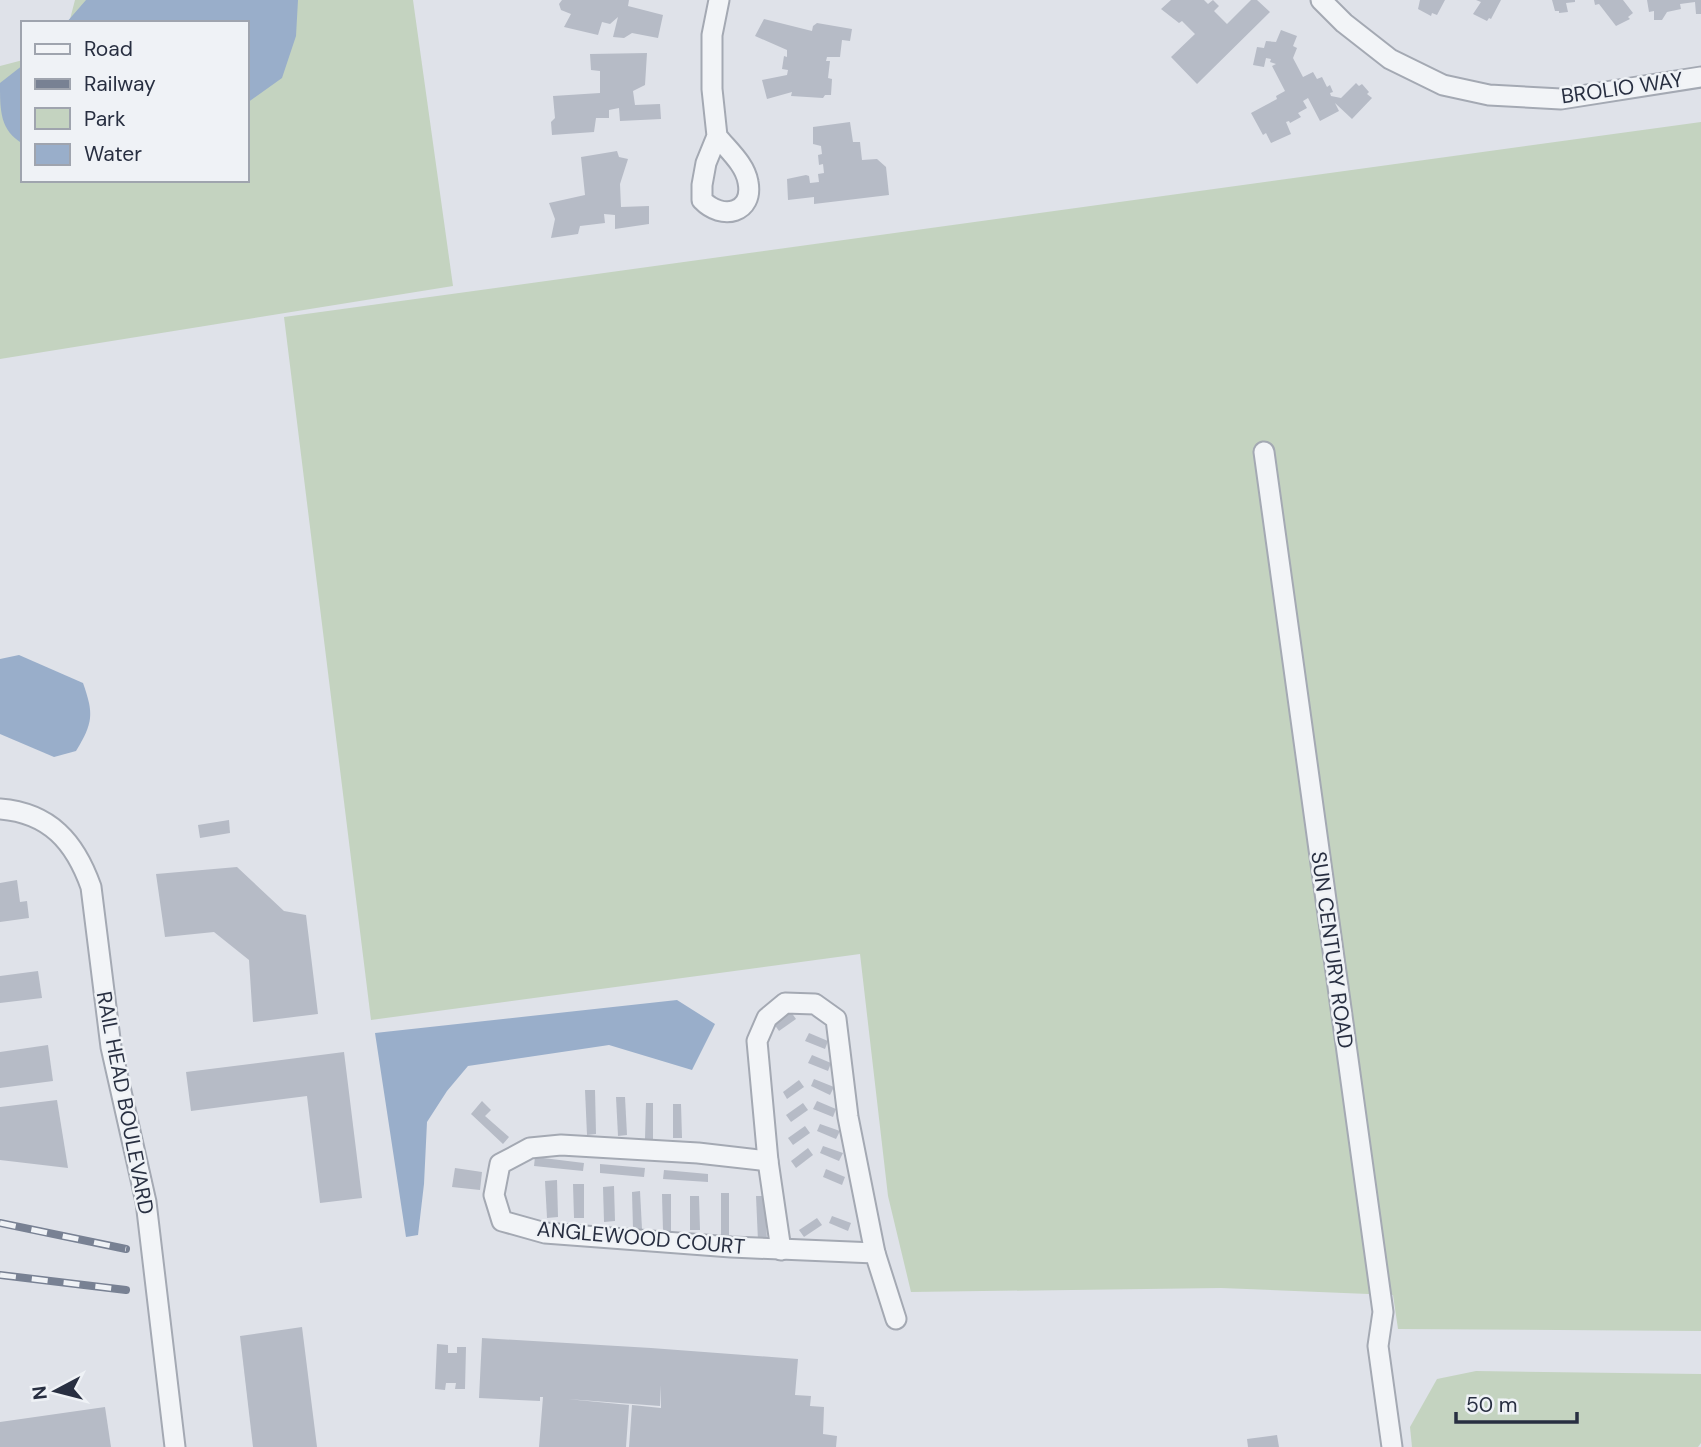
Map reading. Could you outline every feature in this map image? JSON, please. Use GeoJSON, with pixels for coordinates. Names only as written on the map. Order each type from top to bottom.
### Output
{"type":"FeatureCollection","features":[{"type":"Feature","properties":{"kind":"street"},"geometry":{"type":"LineString","coordinates":[[717,136],[712,89],[712,35],[719,0]]}},
{"type":"Feature","properties":{"kind":"street","name":"BROLIO WAY"},"geometry":{"type":"LineString","coordinates":[[1321,0],[1344,23],[1390,59],[1443,85],[1489,95],[1561,99],[1701,77]]}},
{"type":"Feature","properties":{"kind":"street","name":"SUN CENTURY ROAD"},"geometry":{"type":"LineString","coordinates":[[1264,452],[1383,1312],[1378,1346],[1392,1447]]}},
{"type":"Feature","properties":{"kind":"street","name":"RAIL HEAD BOULEVARD"},"geometry":{"type":"LineString","coordinates":[[0,809],[32,815],[57,831],[82,862],[91,887],[111,1047],[146,1202],[175,1447]]}},
{"type":"Feature","properties":{"kind":"street"},"geometry":{"type":"LineString","coordinates":[[781,1250],[768,1161],[757,1041],[767,1018],[785,1003],[815,1004],[836,1019],[848,1117],[874,1253],[896,1319]]}},
{"type":"Feature","properties":{"kind":"street","name":"ANGLEWOOD COURT"},"geometry":{"type":"LineString","coordinates":[[768,1161],[698,1153],[561,1145],[530,1148],[500,1164],[494,1195],[502,1221],[545,1233],[781,1250],[874,1253]]}},
{"type":"Feature","properties":{"kind":"green space"},"geometry":{"type":"Polygon","coordinates":[[[75,0],[413,0],[453,286],[0,359],[0,66],[21,61],[21,182],[248,182],[248,21],[70,21],[75,0]]]}},
{"type":"Feature","properties":{"kind":"green space"},"geometry":{"type":"Polygon","coordinates":[[[1701,122],[1701,1331],[1398,1329],[1393,1295],[1221,1288],[911,1292],[888,1196],[860,954],[371,1020],[284,317],[1701,122]]]}},
{"type":"Feature","properties":{"kind":"green space"},"geometry":{"type":"Polygon","coordinates":[[[1476,1371],[1701,1374],[1701,1443],[1698,1447],[1412,1447],[1410,1427],[1437,1379],[1476,1371]]]}},
{"type":"Feature","properties":{"kind":"water"},"geometry":{"type":"Polygon","coordinates":[[[86,0],[298,0],[296,36],[282,78],[248,102],[248,21],[68,21],[86,0]]]}},
{"type":"Feature","properties":{"kind":"water"},"geometry":{"type":"Polygon","coordinates":[[[21,67],[21,143],[10,133],[3,119],[0,83],[21,67]]]}},
{"type":"Feature","properties":{"kind":"water"},"geometry":{"type":"Polygon","coordinates":[[[19,655],[83,683],[90,718],[86,733],[76,751],[54,757],[0,734],[0,659],[19,655]]]}},
{"type":"Feature","properties":{"kind":"water"},"geometry":{"type":"Polygon","coordinates":[[[677,1000],[715,1024],[692,1070],[609,1045],[468,1066],[447,1091],[427,1122],[418,1235],[406,1237],[375,1033],[677,1000]]]}},
{"type":"Feature","properties":{"kind":"building"},"geometry":{"type":"Polygon","coordinates":[[[562,0],[629,0],[628,6],[663,15],[658,38],[632,33],[624,38],[613,37],[618,17],[610,24],[602,22],[598,35],[564,27],[571,14],[561,10],[559,4],[562,0]]]}},
{"type":"Feature","properties":{"kind":"building"},"geometry":{"type":"Polygon","coordinates":[[[1171,0],[1204,0],[1208,4],[1213,0],[1219,6],[1214,11],[1227,24],[1251,0],[1257,0],[1270,12],[1197,84],[1171,57],[1195,34],[1182,21],[1179,23],[1161,9],[1171,0]]]}},
{"type":"Feature","properties":{"kind":"building"},"geometry":{"type":"Polygon","coordinates":[[[1420,0],[1445,0],[1437,15],[1432,13],[1431,16],[1418,9],[1420,0]]]}},
{"type":"Feature","properties":{"kind":"building"},"geometry":{"type":"Polygon","coordinates":[[[1476,0],[1501,0],[1491,19],[1487,21],[1473,14],[1481,2],[1476,0]]]}},
{"type":"Feature","properties":{"kind":"building"},"geometry":{"type":"Polygon","coordinates":[[[1552,0],[1575,2],[1566,3],[1568,12],[1559,13],[1555,11],[1552,0]]]}},
{"type":"Feature","properties":{"kind":"building"},"geometry":{"type":"Polygon","coordinates":[[[1594,0],[1623,0],[1633,13],[1628,17],[1630,19],[1616,26],[1599,4],[1595,5],[1594,0]]]}},
{"type":"Feature","properties":{"kind":"building"},"geometry":{"type":"Polygon","coordinates":[[[1647,0],[1701,0],[1701,14],[1696,14],[1695,2],[1680,4],[1681,9],[1667,12],[1662,20],[1654,20],[1654,11],[1649,12],[1647,0]]]}},
{"type":"Feature","properties":{"kind":"building"},"geometry":{"type":"Polygon","coordinates":[[[764,19],[812,31],[817,23],[852,29],[850,41],[842,40],[840,57],[827,57],[826,61],[830,61],[828,78],[832,79],[831,95],[825,95],[823,98],[791,96],[792,92],[767,99],[762,80],[787,75],[788,70],[782,69],[787,50],[755,36],[764,19]]]}},
{"type":"Feature","properties":{"kind":"building"},"geometry":{"type":"Polygon","coordinates":[[[1281,30],[1297,36],[1293,46],[1297,48],[1293,58],[1303,77],[1313,72],[1317,79],[1322,77],[1327,87],[1330,85],[1333,92],[1330,93],[1331,96],[1341,98],[1356,83],[1359,86],[1362,84],[1369,92],[1367,94],[1372,98],[1352,119],[1335,103],[1339,111],[1320,121],[1308,98],[1303,101],[1307,108],[1298,113],[1301,117],[1290,123],[1286,122],[1291,134],[1271,143],[1266,133],[1263,135],[1251,113],[1277,99],[1276,96],[1285,91],[1272,66],[1276,64],[1270,62],[1271,59],[1266,58],[1264,67],[1253,65],[1257,47],[1264,48],[1266,41],[1276,42],[1281,30]]]}},
{"type":"Feature","properties":{"kind":"building"},"geometry":{"type":"Polygon","coordinates":[[[647,53],[645,85],[633,91],[635,105],[660,104],[661,119],[620,121],[619,108],[609,110],[609,118],[596,118],[594,132],[552,135],[551,122],[555,118],[553,96],[600,93],[600,71],[591,70],[590,54],[647,53]]]}},
{"type":"Feature","properties":{"kind":"building"},"geometry":{"type":"Polygon","coordinates":[[[850,122],[853,142],[860,142],[862,160],[877,159],[886,167],[889,195],[814,204],[814,197],[788,200],[787,179],[806,175],[809,176],[810,183],[819,182],[818,174],[824,173],[823,164],[819,165],[821,146],[813,144],[813,127],[850,122]]]}},
{"type":"Feature","properties":{"kind":"building"},"geometry":{"type":"Polygon","coordinates":[[[617,151],[619,157],[628,159],[620,184],[621,207],[649,206],[649,224],[615,229],[615,215],[604,214],[605,223],[580,226],[578,234],[551,238],[555,219],[549,203],[585,195],[581,157],[617,151]]]}},
{"type":"Feature","properties":{"kind":"building"},"geometry":{"type":"Polygon","coordinates":[[[229,820],[230,833],[200,838],[198,825],[229,820]]]}},
{"type":"Feature","properties":{"kind":"building"},"geometry":{"type":"Polygon","coordinates":[[[237,867],[284,911],[306,915],[318,1014],[253,1022],[249,960],[214,932],[165,937],[156,874],[237,867]]]}},
{"type":"Feature","properties":{"kind":"building"},"geometry":{"type":"Polygon","coordinates":[[[17,880],[20,902],[27,901],[29,918],[0,922],[0,883],[17,880]]]}},
{"type":"Feature","properties":{"kind":"building"},"geometry":{"type":"Polygon","coordinates":[[[38,971],[42,998],[0,1003],[0,976],[38,971]]]}},
{"type":"Feature","properties":{"kind":"building"},"geometry":{"type":"Polygon","coordinates":[[[791,1012],[796,1019],[779,1031],[774,1024],[791,1012]]]}},
{"type":"Feature","properties":{"kind":"building"},"geometry":{"type":"Polygon","coordinates":[[[809,1033],[828,1041],[825,1049],[805,1041],[809,1033]]]}},
{"type":"Feature","properties":{"kind":"building"},"geometry":{"type":"Polygon","coordinates":[[[48,1045],[53,1081],[0,1088],[0,1052],[48,1045]]]}},
{"type":"Feature","properties":{"kind":"building"},"geometry":{"type":"Polygon","coordinates":[[[344,1052],[362,1198],[320,1203],[307,1096],[191,1111],[186,1072],[344,1052]]]}},
{"type":"Feature","properties":{"kind":"building"},"geometry":{"type":"Polygon","coordinates":[[[812,1055],[831,1063],[828,1071],[808,1063],[812,1055]]]}},
{"type":"Feature","properties":{"kind":"building"},"geometry":{"type":"Polygon","coordinates":[[[814,1079],[834,1087],[830,1095],[811,1086],[814,1079]]]}},
{"type":"Feature","properties":{"kind":"building"},"geometry":{"type":"Polygon","coordinates":[[[799,1080],[804,1087],[787,1099],[783,1092],[799,1080]]]}},
{"type":"Feature","properties":{"kind":"building"},"geometry":{"type":"Polygon","coordinates":[[[585,1090],[595,1090],[596,1134],[587,1135],[585,1090]]]}},
{"type":"Feature","properties":{"kind":"building"},"geometry":{"type":"Polygon","coordinates":[[[616,1097],[625,1097],[627,1135],[618,1136],[616,1097]]]}},
{"type":"Feature","properties":{"kind":"building"},"geometry":{"type":"Polygon","coordinates":[[[57,1100],[68,1168],[0,1160],[0,1107],[57,1100]]]}},
{"type":"Feature","properties":{"kind":"building"},"geometry":{"type":"Polygon","coordinates":[[[482,1101],[491,1110],[485,1116],[509,1137],[503,1144],[471,1114],[482,1101]]]}},
{"type":"Feature","properties":{"kind":"building"},"geometry":{"type":"Polygon","coordinates":[[[817,1101],[836,1109],[833,1117],[813,1109],[817,1101]]]}},
{"type":"Feature","properties":{"kind":"building"},"geometry":{"type":"Polygon","coordinates":[[[646,1103],[653,1103],[653,1139],[645,1139],[646,1103]]]}},
{"type":"Feature","properties":{"kind":"building"},"geometry":{"type":"Polygon","coordinates":[[[803,1103],[808,1110],[791,1122],[786,1115],[803,1103]]]}},
{"type":"Feature","properties":{"kind":"building"},"geometry":{"type":"Polygon","coordinates":[[[673,1104],[681,1104],[682,1138],[673,1138],[673,1104]]]}},
{"type":"Feature","properties":{"kind":"building"},"geometry":{"type":"Polygon","coordinates":[[[820,1124],[840,1131],[836,1139],[817,1131],[820,1124]]]}},
{"type":"Feature","properties":{"kind":"building"},"geometry":{"type":"Polygon","coordinates":[[[805,1126],[810,1133],[793,1145],[788,1138],[805,1126]]]}},
{"type":"Feature","properties":{"kind":"building"},"geometry":{"type":"Polygon","coordinates":[[[823,1146],[843,1153],[839,1161],[820,1153],[823,1146]]]}},
{"type":"Feature","properties":{"kind":"building"},"geometry":{"type":"Polygon","coordinates":[[[808,1148],[813,1155],[796,1168],[791,1161],[808,1148]]]}},
{"type":"Feature","properties":{"kind":"building"},"geometry":{"type":"Polygon","coordinates":[[[535,1157],[584,1163],[583,1171],[534,1166],[535,1157]]]}},
{"type":"Feature","properties":{"kind":"building"},"geometry":{"type":"Polygon","coordinates":[[[600,1164],[645,1168],[644,1177],[600,1173],[600,1164]]]}},
{"type":"Feature","properties":{"kind":"building"},"geometry":{"type":"Polygon","coordinates":[[[455,1168],[482,1172],[480,1190],[452,1187],[455,1168]]]}},
{"type":"Feature","properties":{"kind":"building"},"geometry":{"type":"Polygon","coordinates":[[[826,1169],[845,1177],[842,1185],[823,1177],[826,1169]]]}},
{"type":"Feature","properties":{"kind":"building"},"geometry":{"type":"Polygon","coordinates":[[[664,1170],[708,1174],[708,1182],[663,1179],[664,1170]]]}},
{"type":"Feature","properties":{"kind":"building"},"geometry":{"type":"Polygon","coordinates":[[[557,1180],[558,1217],[547,1218],[545,1181],[557,1180]]]}},
{"type":"Feature","properties":{"kind":"building"},"geometry":{"type":"Polygon","coordinates":[[[573,1184],[584,1184],[584,1218],[574,1218],[573,1184]]]}},
{"type":"Feature","properties":{"kind":"building"},"geometry":{"type":"Polygon","coordinates":[[[614,1186],[615,1221],[604,1222],[603,1187],[614,1186]]]}},
{"type":"Feature","properties":{"kind":"building"},"geometry":{"type":"Polygon","coordinates":[[[640,1191],[642,1229],[633,1229],[632,1192],[640,1191]]]}},
{"type":"Feature","properties":{"kind":"building"},"geometry":{"type":"Polygon","coordinates":[[[721,1193],[729,1193],[729,1237],[721,1237],[721,1193]]]}},
{"type":"Feature","properties":{"kind":"building"},"geometry":{"type":"Polygon","coordinates":[[[662,1194],[671,1194],[671,1231],[663,1231],[662,1194]]]}},
{"type":"Feature","properties":{"kind":"building"},"geometry":{"type":"Polygon","coordinates":[[[690,1196],[699,1196],[700,1230],[690,1230],[690,1196]]]}},
{"type":"Feature","properties":{"kind":"building"},"geometry":{"type":"Polygon","coordinates":[[[756,1196],[765,1196],[767,1241],[758,1241],[756,1196]]]}},
{"type":"Feature","properties":{"kind":"building"},"geometry":{"type":"Polygon","coordinates":[[[832,1216],[851,1223],[848,1231],[829,1223],[832,1216]]]}},
{"type":"Feature","properties":{"kind":"building"},"geometry":{"type":"Polygon","coordinates":[[[817,1218],[822,1225],[804,1237],[799,1230],[817,1218]]]}},
{"type":"Feature","properties":{"kind":"building"},"geometry":{"type":"Polygon","coordinates":[[[302,1327],[317,1447],[253,1447],[240,1336],[302,1327]]]}},
{"type":"Feature","properties":{"kind":"building"},"geometry":{"type":"Polygon","coordinates":[[[482,1338],[798,1359],[795,1395],[811,1396],[810,1406],[824,1407],[823,1434],[837,1436],[836,1447],[629,1447],[632,1405],[661,1408],[661,1385],[660,1406],[567,1399],[629,1405],[626,1447],[539,1447],[543,1397],[540,1397],[540,1401],[479,1398],[482,1338]]]}},
{"type":"Feature","properties":{"kind":"building"},"geometry":{"type":"Polygon","coordinates":[[[437,1344],[448,1345],[448,1353],[457,1353],[457,1347],[466,1347],[465,1389],[455,1389],[456,1383],[446,1383],[445,1390],[435,1389],[437,1344]]]}},
{"type":"Feature","properties":{"kind":"building"},"geometry":{"type":"Polygon","coordinates":[[[105,1407],[111,1447],[0,1447],[0,1422],[105,1407]]]}},
{"type":"Feature","properties":{"kind":"building"},"geometry":{"type":"Polygon","coordinates":[[[1277,1435],[1279,1447],[1248,1447],[1247,1439],[1277,1435]]]}},
{"type":"Feature","properties":{"kind":"railway"},"geometry":{"type":"LineString","coordinates":[[0,1223],[126,1249]]}},
{"type":"Feature","properties":{"kind":"railway"},"geometry":{"type":"LineString","coordinates":[[0,1275],[126,1290]]}}]}
